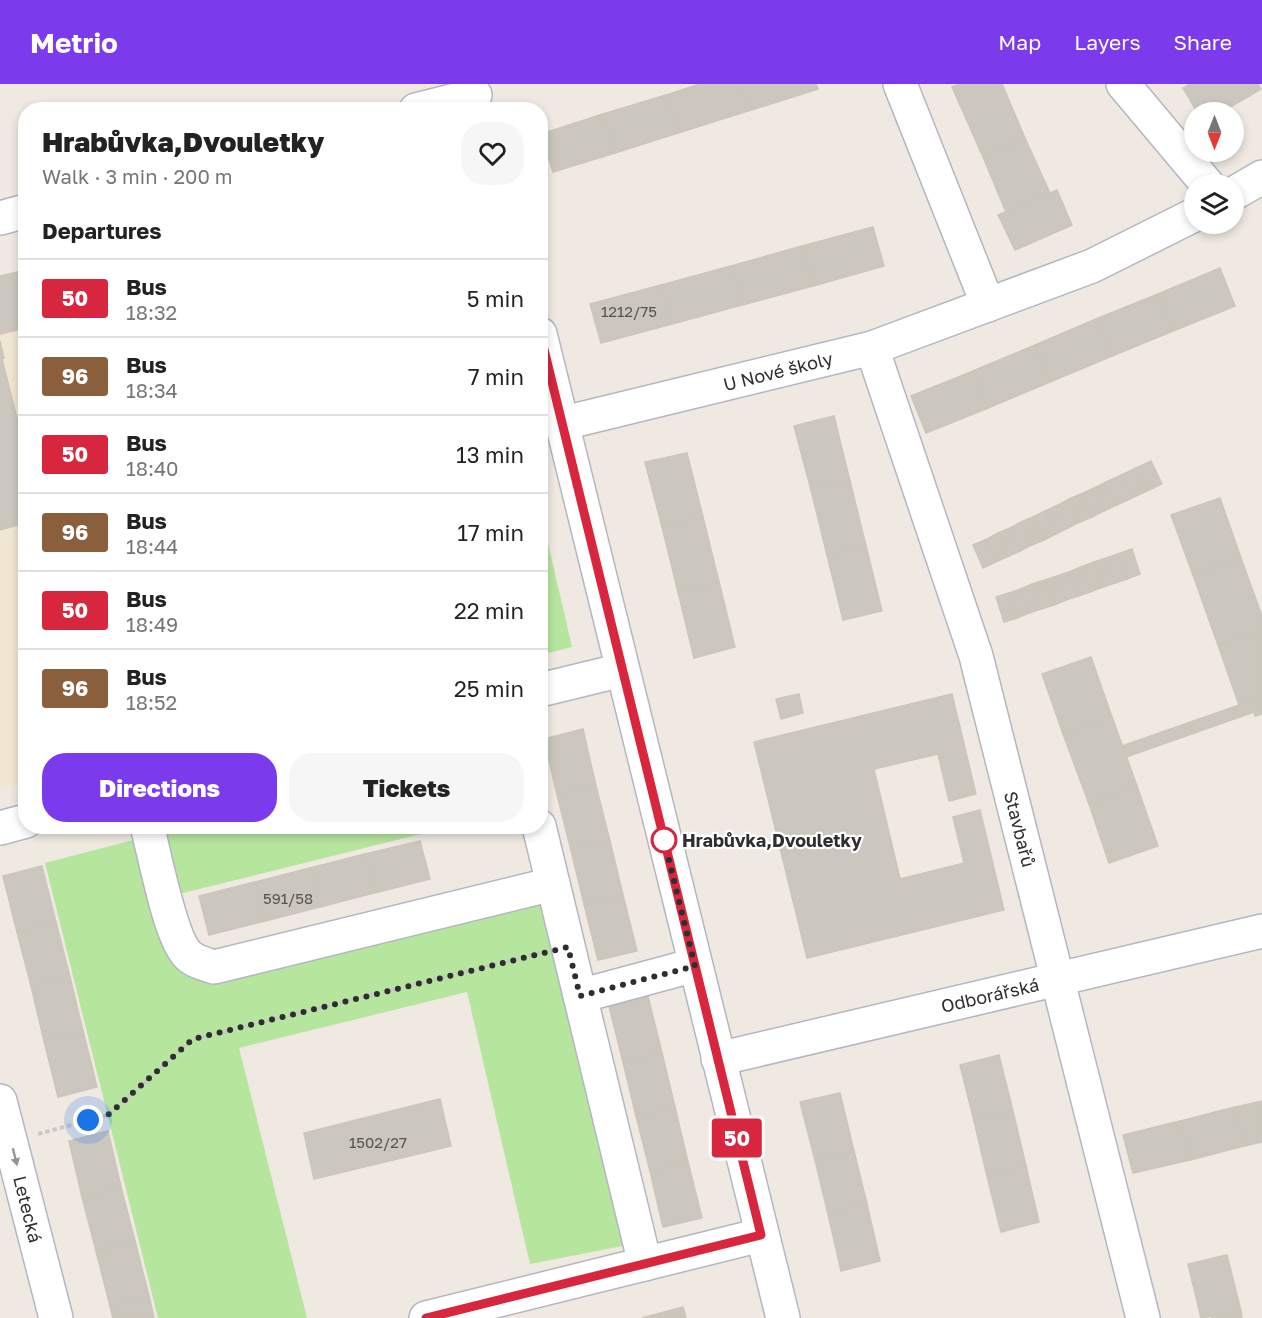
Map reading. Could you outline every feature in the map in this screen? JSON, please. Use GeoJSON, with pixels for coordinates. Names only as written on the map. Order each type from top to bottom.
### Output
{"type":"FeatureCollection","features":[{"type":"Feature","properties":{"kind":"street"},"geometry":{"type":"LineString","coordinates":[[900,84],[988,305]]}},
{"type":"Feature","properties":{"kind":"street"},"geometry":{"type":"LineString","coordinates":[[1123,84],[1199,174]]}},
{"type":"Feature","properties":{"kind":"street"},"geometry":{"type":"LineString","coordinates":[[450,102],[475,96]]}},
{"type":"Feature","properties":{"kind":"street"},"geometry":{"type":"LineString","coordinates":[[1244,188],[1262,177]]}},
{"type":"Feature","properties":{"kind":"street"},"geometry":{"type":"LineString","coordinates":[[0,218],[18,213]]}},
{"type":"Feature","properties":{"kind":"street","name":"U Nové školy"},"geometry":{"type":"LineString","coordinates":[[564,423],[872,348],[1092,266],[1184,220]]}},
{"type":"Feature","properties":{"kind":"street","name":"Stavbařů"},"geometry":{"type":"LineString","coordinates":[[872,348],[976,656],[1143,1318]]}},
{"type":"Feature","properties":{"kind":"street"},"geometry":{"type":"LineString","coordinates":[[548,364],[783,1318]]}},
{"type":"Feature","properties":{"kind":"street"},"geometry":{"type":"LineString","coordinates":[[548,688],[622,670]]}},
{"type":"Feature","properties":{"kind":"street"},"geometry":{"type":"LineString","coordinates":[[0,828],[18,823]]}},
{"type":"Feature","properties":{"kind":"street"},"geometry":{"type":"LineString","coordinates":[[149,834],[176,935],[188,955],[197,962],[213,967],[553,884]]}},
{"type":"Feature","properties":{"kind":"street"},"geometry":{"type":"LineString","coordinates":[[540,834],[645,1264]]}},
{"type":"Feature","properties":{"kind":"street","name":"Odborářská"},"geometry":{"type":"LineString","coordinates":[[718,1059],[1262,931]]}},
{"type":"Feature","properties":{"kind":"street"},"geometry":{"type":"LineString","coordinates":[[580,996],[695,966]]}},
{"type":"Feature","properties":{"kind":"street","name":"Letecká"},"geometry":{"type":"LineString","coordinates":[[0,1101],[56,1318]]}},
{"type":"Feature","properties":{"kind":"street"},"geometry":{"type":"LineString","coordinates":[[426,1318],[761,1235]]}},
{"type":"Feature","properties":{"kind":"path"},"geometry":{"type":"LineString","coordinates":[[11,1141],[108,1115],[193,1039],[568,947]]}},
{"type":"Feature","properties":{"kind":"shaded area"},"geometry":{"type":"Polygon","coordinates":[[[18,272],[18,784],[0,788],[0,276],[18,272]]]}},
{"type":"Feature","properties":{"kind":"green space"},"geometry":{"type":"Polygon","coordinates":[[[548,544],[572,647],[548,653],[548,544]]]}},
{"type":"Feature","properties":{"kind":"green space"},"geometry":{"type":"Polygon","coordinates":[[[163,834],[421,834],[179,894],[163,834]]]}},
{"type":"Feature","properties":{"kind":"green space"},"geometry":{"type":"Polygon","coordinates":[[[141,838],[175,958],[546,896],[633,1244],[530,1264],[467,992],[239,1048],[307,1318],[158,1318],[45,863],[141,838]]]}},
{"type":"Feature","properties":{"kind":"building"},"geometry":{"type":"Polygon","coordinates":[[[700,84],[740,84],[748,111],[678,133],[666,95],[700,84]]]}},
{"type":"Feature","properties":{"kind":"building"},"geometry":{"type":"Polygon","coordinates":[[[740,84],[816,84],[818,89],[748,111],[740,84]]]}},
{"type":"Feature","properties":{"kind":"building"},"geometry":{"type":"Polygon","coordinates":[[[960,84],[1002,84],[1025,138],[983,157],[952,87],[960,84]]]}},
{"type":"Feature","properties":{"kind":"building"},"geometry":{"type":"Polygon","coordinates":[[[1190,84],[1258,84],[1261,89],[1239,102],[1191,102],[1183,88],[1190,84]]]}},
{"type":"Feature","properties":{"kind":"building"},"geometry":{"type":"Polygon","coordinates":[[[666,95],[678,133],[615,153],[603,114],[666,95]]]}},
{"type":"Feature","properties":{"kind":"building"},"geometry":{"type":"Polygon","coordinates":[[[603,114],[615,153],[553,172],[548,156],[548,132],[603,114]]]}},
{"type":"Feature","properties":{"kind":"building"},"geometry":{"type":"Polygon","coordinates":[[[1025,138],[1050,193],[1006,212],[983,157],[1025,138]]]}},
{"type":"Feature","properties":{"kind":"building"},"geometry":{"type":"Polygon","coordinates":[[[1057,190],[1072,225],[1015,250],[998,215],[1057,190]]]}},
{"type":"Feature","properties":{"kind":"building"},"geometry":{"type":"Polygon","coordinates":[[[873,227],[884,266],[813,286],[802,246],[873,227]]]}},
{"type":"Feature","properties":{"kind":"building"},"geometry":{"type":"Polygon","coordinates":[[[802,246],[813,286],[742,305],[731,266],[802,246]]]}},
{"type":"Feature","properties":{"kind":"building"},"geometry":{"type":"Polygon","coordinates":[[[731,266],[742,305],[672,324],[661,285],[731,266]]]}},
{"type":"Feature","properties":{"kind":"building"},"geometry":{"type":"Polygon","coordinates":[[[1220,268],[1235,306],[1173,331],[1158,294],[1220,268]]]}},
{"type":"Feature","properties":{"kind":"building"},"geometry":{"type":"Polygon","coordinates":[[[18,272],[18,330],[0,334],[0,276],[18,272]]]}},
{"type":"Feature","properties":{"kind":"building"},"geometry":{"type":"Polygon","coordinates":[[[661,285],[672,324],[601,343],[590,304],[661,285]]]}},
{"type":"Feature","properties":{"kind":"building"},"geometry":{"type":"Polygon","coordinates":[[[1158,294],[1173,331],[1112,356],[1096,319],[1158,294]]]}},
{"type":"Feature","properties":{"kind":"building"},"geometry":{"type":"Polygon","coordinates":[[[1096,319],[1112,356],[1050,382],[1035,345],[1096,319]]]}},
{"type":"Feature","properties":{"kind":"building"},"geometry":{"type":"Polygon","coordinates":[[[0,341],[4,358],[2,359],[18,422],[18,525],[0,530],[0,341]]]}},
{"type":"Feature","properties":{"kind":"building"},"geometry":{"type":"Polygon","coordinates":[[[1035,345],[1050,382],[988,408],[973,371],[1035,345]]]}},
{"type":"Feature","properties":{"kind":"building"},"geometry":{"type":"Polygon","coordinates":[[[973,371],[988,408],[926,433],[911,396],[973,371]]]}},
{"type":"Feature","properties":{"kind":"building"},"geometry":{"type":"Polygon","coordinates":[[[834,416],[850,481],[811,490],[794,426],[834,416]]]}},
{"type":"Feature","properties":{"kind":"building"},"geometry":{"type":"Polygon","coordinates":[[[687,453],[703,517],[662,527],[645,462],[687,453]]]}},
{"type":"Feature","properties":{"kind":"building"},"geometry":{"type":"Polygon","coordinates":[[[1151,461],[1162,484],[1147,491],[1136,468],[1151,461]]]}},
{"type":"Feature","properties":{"kind":"building"},"geometry":{"type":"Polygon","coordinates":[[[1136,468],[1147,491],[1132,498],[1121,475],[1136,468]]]}},
{"type":"Feature","properties":{"kind":"building"},"geometry":{"type":"Polygon","coordinates":[[[1121,475],[1132,498],[1117,505],[1106,482],[1121,475]]]}},
{"type":"Feature","properties":{"kind":"building"},"geometry":{"type":"Polygon","coordinates":[[[850,481],[866,546],[827,555],[811,490],[850,481]]]}},
{"type":"Feature","properties":{"kind":"building"},"geometry":{"type":"Polygon","coordinates":[[[1106,482],[1117,505],[1104,511],[1094,488],[1106,482]]]}},
{"type":"Feature","properties":{"kind":"building"},"geometry":{"type":"Polygon","coordinates":[[[1094,488],[1104,511],[1092,517],[1081,494],[1094,488]]]}},
{"type":"Feature","properties":{"kind":"building"},"geometry":{"type":"Polygon","coordinates":[[[1081,494],[1092,517],[1080,522],[1069,499],[1081,494]]]}},
{"type":"Feature","properties":{"kind":"building"},"geometry":{"type":"Polygon","coordinates":[[[1220,498],[1241,558],[1193,575],[1171,515],[1220,498]]]}},
{"type":"Feature","properties":{"kind":"building"},"geometry":{"type":"Polygon","coordinates":[[[1069,499],[1080,522],[1068,528],[1058,505],[1069,499]]]}},
{"type":"Feature","properties":{"kind":"building"},"geometry":{"type":"Polygon","coordinates":[[[1058,505],[1068,528],[1056,534],[1045,511],[1058,505]]]}},
{"type":"Feature","properties":{"kind":"building"},"geometry":{"type":"Polygon","coordinates":[[[1045,511],[1056,534],[1044,540],[1033,517],[1045,511]]]}},
{"type":"Feature","properties":{"kind":"building"},"geometry":{"type":"Polygon","coordinates":[[[703,517],[719,582],[678,592],[662,527],[703,517]]]}},
{"type":"Feature","properties":{"kind":"building"},"geometry":{"type":"Polygon","coordinates":[[[1033,517],[1044,540],[1032,545],[1021,522],[1033,517]]]}},
{"type":"Feature","properties":{"kind":"building"},"geometry":{"type":"Polygon","coordinates":[[[1021,522],[1032,545],[1020,551],[1010,528],[1021,522]]]}},
{"type":"Feature","properties":{"kind":"building"},"geometry":{"type":"Polygon","coordinates":[[[1010,528],[1020,551],[1009,556],[998,533],[1010,528]]]}},
{"type":"Feature","properties":{"kind":"building"},"geometry":{"type":"Polygon","coordinates":[[[998,533],[1009,556],[996,562],[985,540],[998,533]]]}},
{"type":"Feature","properties":{"kind":"building"},"geometry":{"type":"Polygon","coordinates":[[[985,540],[996,562],[983,568],[973,545],[985,540]]]}},
{"type":"Feature","properties":{"kind":"building"},"geometry":{"type":"Polygon","coordinates":[[[866,546],[882,611],[843,620],[827,555],[866,546]]]}},
{"type":"Feature","properties":{"kind":"building"},"geometry":{"type":"Polygon","coordinates":[[[1132,549],[1140,574],[1127,579],[1118,554],[1132,549]]]}},
{"type":"Feature","properties":{"kind":"building"},"geometry":{"type":"Polygon","coordinates":[[[1118,554],[1127,579],[1115,583],[1106,558],[1118,554]]]}},
{"type":"Feature","properties":{"kind":"building"},"geometry":{"type":"Polygon","coordinates":[[[1106,558],[1115,583],[1103,587],[1094,562],[1106,558]]]}},
{"type":"Feature","properties":{"kind":"building"},"geometry":{"type":"Polygon","coordinates":[[[1241,558],[1262,616],[1262,630],[1218,645],[1193,575],[1241,558]]]}},
{"type":"Feature","properties":{"kind":"building"},"geometry":{"type":"Polygon","coordinates":[[[1094,562],[1103,587],[1090,592],[1081,567],[1094,562]]]}},
{"type":"Feature","properties":{"kind":"building"},"geometry":{"type":"Polygon","coordinates":[[[1081,567],[1090,592],[1078,596],[1069,572],[1081,567]]]}},
{"type":"Feature","properties":{"kind":"building"},"geometry":{"type":"Polygon","coordinates":[[[1069,572],[1078,596],[1066,600],[1057,576],[1069,572]]]}},
{"type":"Feature","properties":{"kind":"building"},"geometry":{"type":"Polygon","coordinates":[[[1057,576],[1066,600],[1054,605],[1045,580],[1057,576]]]}},
{"type":"Feature","properties":{"kind":"building"},"geometry":{"type":"Polygon","coordinates":[[[1045,580],[1054,605],[1041,609],[1032,584],[1045,580]]]}},
{"type":"Feature","properties":{"kind":"building"},"geometry":{"type":"Polygon","coordinates":[[[719,582],[735,647],[694,658],[678,592],[719,582]]]}},
{"type":"Feature","properties":{"kind":"building"},"geometry":{"type":"Polygon","coordinates":[[[1032,584],[1041,609],[1029,613],[1021,589],[1032,584]]]}},
{"type":"Feature","properties":{"kind":"building"},"geometry":{"type":"Polygon","coordinates":[[[1021,589],[1029,613],[1017,618],[1009,593],[1021,589]]]}},
{"type":"Feature","properties":{"kind":"building"},"geometry":{"type":"Polygon","coordinates":[[[1009,593],[1017,618],[1004,622],[996,597],[1009,593]]]}},
{"type":"Feature","properties":{"kind":"building"},"geometry":{"type":"Polygon","coordinates":[[[1262,630],[1262,697],[1239,705],[1218,645],[1262,630]]]}},
{"type":"Feature","properties":{"kind":"building"},"geometry":{"type":"Polygon","coordinates":[[[1091,657],[1112,717],[1063,734],[1042,674],[1091,657]]]}},
{"type":"Feature","properties":{"kind":"building"},"geometry":{"type":"Polygon","coordinates":[[[799,694],[803,713],[781,719],[776,699],[799,694]]]}},
{"type":"Feature","properties":{"kind":"building"},"geometry":{"type":"Polygon","coordinates":[[[952,694],[976,794],[949,801],[938,754],[874,769],[900,879],[964,863],[953,817],[980,810],[1004,910],[807,958],[754,742],[952,694]]]}},
{"type":"Feature","properties":{"kind":"building"},"geometry":{"type":"Polygon","coordinates":[[[1262,697],[1262,714],[1255,716],[1254,712],[1126,757],[1122,746],[1262,697]]]}},
{"type":"Feature","properties":{"kind":"building"},"geometry":{"type":"Polygon","coordinates":[[[1112,717],[1137,786],[1089,804],[1063,734],[1112,717]]]}},
{"type":"Feature","properties":{"kind":"building"},"geometry":{"type":"Polygon","coordinates":[[[583,729],[596,786],[557,795],[548,756],[548,738],[583,729]]]}},
{"type":"Feature","properties":{"kind":"building"},"geometry":{"type":"Polygon","coordinates":[[[596,786],[610,841],[571,850],[557,795],[596,786]]]}},
{"type":"Feature","properties":{"kind":"building"},"geometry":{"type":"Polygon","coordinates":[[[1137,786],[1158,846],[1109,863],[1089,804],[1137,786]]]}},
{"type":"Feature","properties":{"kind":"building"},"geometry":{"type":"Polygon","coordinates":[[[420,841],[430,879],[374,893],[365,854],[420,841]]]}},
{"type":"Feature","properties":{"kind":"building"},"geometry":{"type":"Polygon","coordinates":[[[610,841],[623,895],[584,904],[571,850],[610,841]]]}},
{"type":"Feature","properties":{"kind":"building"},"geometry":{"type":"Polygon","coordinates":[[[365,854],[374,893],[320,907],[310,868],[365,854]]]}},
{"type":"Feature","properties":{"kind":"building"},"geometry":{"type":"Polygon","coordinates":[[[42,866],[56,922],[17,932],[3,876],[42,866]]]}},
{"type":"Feature","properties":{"kind":"building"},"geometry":{"type":"Polygon","coordinates":[[[310,868],[320,907],[265,921],[255,882],[310,868]]]}},
{"type":"Feature","properties":{"kind":"building"},"geometry":{"type":"Polygon","coordinates":[[[255,882],[265,921],[209,935],[199,896],[255,882]]]}},
{"type":"Feature","properties":{"kind":"building"},"geometry":{"type":"Polygon","coordinates":[[[623,895],[637,951],[598,960],[584,904],[623,895]]]}},
{"type":"Feature","properties":{"kind":"building"},"geometry":{"type":"Polygon","coordinates":[[[56,922],[70,977],[31,986],[17,932],[56,922]]]}},
{"type":"Feature","properties":{"kind":"building"},"geometry":{"type":"Polygon","coordinates":[[[70,977],[83,1031],[44,1041],[31,986],[70,977]]]}},
{"type":"Feature","properties":{"kind":"building"},"geometry":{"type":"Polygon","coordinates":[[[648,996],[662,1053],[623,1062],[609,1006],[648,996]]]}},
{"type":"Feature","properties":{"kind":"building"},"geometry":{"type":"Polygon","coordinates":[[[83,1031],[97,1087],[58,1097],[44,1041],[83,1031]]]}},
{"type":"Feature","properties":{"kind":"building"},"geometry":{"type":"Polygon","coordinates":[[[662,1053],[675,1107],[636,1116],[623,1062],[662,1053]]]}},
{"type":"Feature","properties":{"kind":"building"},"geometry":{"type":"Polygon","coordinates":[[[999,1055],[1013,1111],[974,1121],[960,1065],[999,1055]]]}},
{"type":"Feature","properties":{"kind":"building"},"geometry":{"type":"Polygon","coordinates":[[[840,1093],[854,1151],[815,1160],[800,1102],[840,1093]]]}},
{"type":"Feature","properties":{"kind":"building"},"geometry":{"type":"Polygon","coordinates":[[[440,1099],[451,1146],[314,1179],[304,1133],[440,1099]]]}},
{"type":"Feature","properties":{"kind":"building"},"geometry":{"type":"Polygon","coordinates":[[[1262,1101],[1262,1142],[1244,1146],[1235,1107],[1262,1101]]]}},
{"type":"Feature","properties":{"kind":"building"},"geometry":{"type":"Polygon","coordinates":[[[675,1107],[688,1162],[650,1171],[636,1116],[675,1107]]]}},
{"type":"Feature","properties":{"kind":"building"},"geometry":{"type":"Polygon","coordinates":[[[1235,1107],[1244,1146],[1190,1160],[1180,1121],[1235,1107]]]}},
{"type":"Feature","properties":{"kind":"building"},"geometry":{"type":"Polygon","coordinates":[[[1013,1111],[1026,1166],[987,1176],[974,1121],[1013,1111]]]}},
{"type":"Feature","properties":{"kind":"building"},"geometry":{"type":"Polygon","coordinates":[[[1180,1121],[1190,1160],[1133,1173],[1123,1135],[1180,1121]]]}},
{"type":"Feature","properties":{"kind":"building"},"geometry":{"type":"Polygon","coordinates":[[[108,1131],[121,1187],[82,1197],[69,1141],[108,1131]]]}},
{"type":"Feature","properties":{"kind":"building"},"geometry":{"type":"Polygon","coordinates":[[[854,1151],[867,1204],[828,1214],[815,1160],[854,1151]]]}},
{"type":"Feature","properties":{"kind":"building"},"geometry":{"type":"Polygon","coordinates":[[[688,1162],[702,1218],[663,1227],[650,1171],[688,1162]]]}},
{"type":"Feature","properties":{"kind":"building"},"geometry":{"type":"Polygon","coordinates":[[[1026,1166],[1039,1222],[1001,1232],[987,1176],[1026,1166]]]}},
{"type":"Feature","properties":{"kind":"building"},"geometry":{"type":"Polygon","coordinates":[[[121,1187],[135,1241],[96,1251],[82,1197],[121,1187]]]}},
{"type":"Feature","properties":{"kind":"building"},"geometry":{"type":"Polygon","coordinates":[[[867,1204],[880,1261],[841,1271],[828,1214],[867,1204]]]}},
{"type":"Feature","properties":{"kind":"building"},"geometry":{"type":"Polygon","coordinates":[[[135,1241],[149,1296],[110,1306],[96,1251],[135,1241]]]}},
{"type":"Feature","properties":{"kind":"building"},"geometry":{"type":"Polygon","coordinates":[[[1227,1255],[1241,1311],[1201,1318],[1188,1264],[1227,1255]]]}},
{"type":"Feature","properties":{"kind":"building"},"geometry":{"type":"Polygon","coordinates":[[[149,1296],[154,1318],[113,1318],[110,1306],[149,1296]]]}},
{"type":"Feature","properties":{"kind":"building"},"geometry":{"type":"Polygon","coordinates":[[[683,1307],[686,1318],[642,1318],[683,1307]]]}},
{"type":"Feature","properties":{"kind":"building"},"geometry":{"type":"Polygon","coordinates":[[[1241,1311],[1242,1318],[1211,1318],[1241,1311]]]}},
{"type":"Feature","properties":{"kind":"bus line","name":"50"},"geometry":{"type":"LineString","coordinates":[[426,1318],[761,1235],[548,363]]}},
{"type":"Feature","properties":{"kind":"place","name":"Hrabůvka,Dvouletky"},"geometry":{"type":"Point","coordinates":[664,840]}},
{"type":"Feature","properties":{"kind":"route"},"geometry":{"type":"LineString","coordinates":[[88,1120],[108,1115],[193,1039],[568,947],[580,996],[695,966],[664,840]]}}]}
